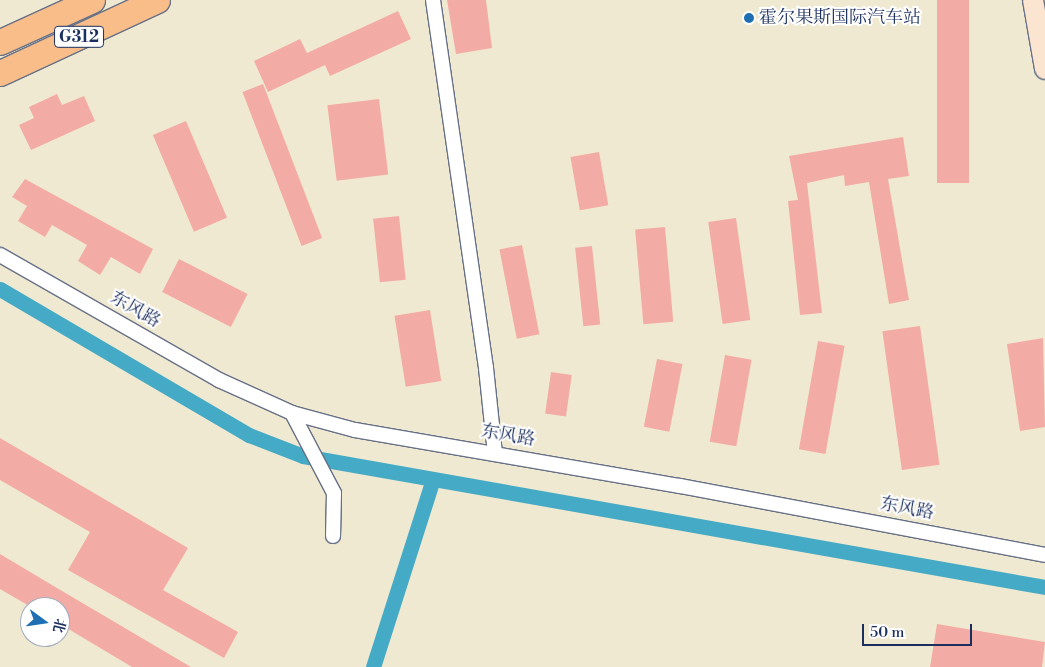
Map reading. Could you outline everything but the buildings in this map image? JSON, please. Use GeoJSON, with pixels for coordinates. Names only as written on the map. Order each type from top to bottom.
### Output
{"type":"FeatureCollection","features":[{"type":"Feature","properties":{"kind":"highway","name":"G312"},"geometry":{"type":"LineString","coordinates":[[0,42],[92,0]]}},
{"type":"Feature","properties":{"kind":"highway","name":"G312"},"geometry":{"type":"LineString","coordinates":[[2,68],[158,0]]}},
{"type":"Feature","properties":{"kind":"street"},"geometry":{"type":"LineString","coordinates":[[433,0],[486,368],[495,453]]}},
{"type":"Feature","properties":{"kind":"street"},"geometry":{"type":"LineString","coordinates":[[1033,0],[1045,69]]}},
{"type":"Feature","properties":{"kind":"street","name":"东风路"},"geometry":{"type":"LineString","coordinates":[[0,255],[219,380],[292,413],[355,430],[495,453],[1045,555]]}},
{"type":"Feature","properties":{"kind":"street"},"geometry":{"type":"LineString","coordinates":[[292,413],[334,493],[333,536]]}},
{"type":"Feature","properties":{"kind":"waterway"},"geometry":{"type":"LineString","coordinates":[[0,289],[249,435],[303,456],[1045,587]]}},
{"type":"Feature","properties":{"kind":"waterway"},"geometry":{"type":"LineString","coordinates":[[373,667],[433,479]]}},
{"type":"Feature","properties":{"kind":"place","name":"霍尔果斯国际汽车站"},"geometry":{"type":"Point","coordinates":[749,18]}}]}
